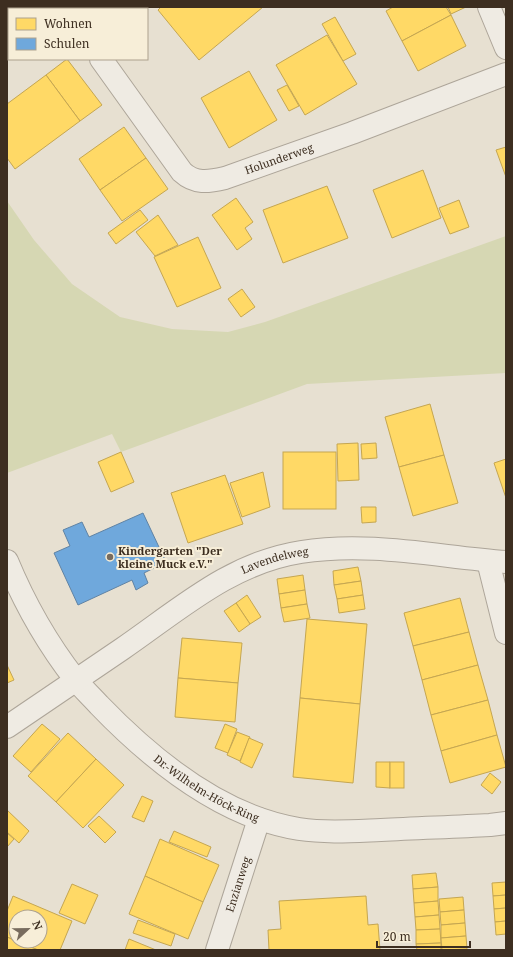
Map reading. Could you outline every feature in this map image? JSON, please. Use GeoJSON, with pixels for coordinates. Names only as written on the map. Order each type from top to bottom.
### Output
{"type":"FeatureCollection","features":[{"type":"Feature","properties":{"kind":"street"},"geometry":{"type":"LineString","coordinates":[[489,7],[506,48]]}},
{"type":"Feature","properties":{"kind":"street","name":"Holunderweg"},"geometry":{"type":"LineString","coordinates":[[102,60],[182,172],[190,179],[206,182],[225,178],[268,163],[506,74]]}},
{"type":"Feature","properties":{"kind":"street","name":"Lavendelweg"},"geometry":{"type":"LineString","coordinates":[[7,727],[75,679],[123,649],[203,591],[235,573],[276,557],[300,552],[349,548],[443,555],[497,561]]}},
{"type":"Feature","properties":{"kind":"street","name":"Dr.-Wilhelm-Höck-Ring"},"geometry":{"type":"LineString","coordinates":[[7,561],[40,626],[75,679],[112,719],[169,768],[206,792],[259,819],[299,829],[329,832],[506,823]]}},
{"type":"Feature","properties":{"kind":"street"},"geometry":{"type":"LineString","coordinates":[[497,561],[506,633]]}},
{"type":"Feature","properties":{"kind":"street","name":"Enzianweg"},"geometry":{"type":"LineString","coordinates":[[217,950],[259,819]]}},
{"type":"Feature","properties":{"kind":"green space"},"geometry":{"type":"Polygon","coordinates":[[[7,201],[34,240],[72,284],[120,317],[172,329],[228,332],[265,322],[506,236],[506,373],[307,384],[121,452],[112,434],[7,473],[7,201]]]}},
{"type":"Feature","properties":{"kind":"building: Wohnen"},"geometry":{"type":"Polygon","coordinates":[[[161,7],[263,7],[199,60],[158,10],[161,7]]]}},
{"type":"Feature","properties":{"kind":"building: Wohnen"},"geometry":{"type":"Polygon","coordinates":[[[393,7],[446,7],[451,15],[402,41],[386,11],[393,7]]]}},
{"type":"Feature","properties":{"kind":"building: Wohnen"},"geometry":{"type":"Polygon","coordinates":[[[448,7],[466,7],[451,14],[448,7]]]}},
{"type":"Feature","properties":{"kind":"building: Wohnen"},"geometry":{"type":"Polygon","coordinates":[[[451,15],[466,46],[418,71],[402,41],[451,15]]]}},
{"type":"Feature","properties":{"kind":"building: Wohnen"},"geometry":{"type":"Polygon","coordinates":[[[335,17],[356,54],[343,61],[322,24],[335,17]]]}},
{"type":"Feature","properties":{"kind":"building: Wohnen"},"geometry":{"type":"Polygon","coordinates":[[[327,35],[357,84],[305,115],[276,65],[327,35]]]}},
{"type":"Feature","properties":{"kind":"building: Wohnen"},"geometry":{"type":"Polygon","coordinates":[[[68,60],[102,105],[80,121],[46,75],[68,60]]]}},
{"type":"Feature","properties":{"kind":"building: Wohnen"},"geometry":{"type":"Polygon","coordinates":[[[249,71],[277,120],[229,148],[201,98],[249,71]]]}},
{"type":"Feature","properties":{"kind":"building: Wohnen"},"geometry":{"type":"Polygon","coordinates":[[[46,75],[80,121],[15,169],[7,158],[7,104],[46,75]]]}},
{"type":"Feature","properties":{"kind":"building: Wohnen"},"geometry":{"type":"Polygon","coordinates":[[[287,85],[299,106],[289,111],[277,90],[287,85]]]}},
{"type":"Feature","properties":{"kind":"building: Wohnen"},"geometry":{"type":"Polygon","coordinates":[[[124,127],[146,158],[100,190],[79,159],[124,127]]]}},
{"type":"Feature","properties":{"kind":"building: Wohnen"},"geometry":{"type":"Polygon","coordinates":[[[506,147],[506,177],[496,150],[506,147]]]}},
{"type":"Feature","properties":{"kind":"building: Wohnen"},"geometry":{"type":"Polygon","coordinates":[[[146,158],[168,189],[122,221],[100,190],[146,158]]]}},
{"type":"Feature","properties":{"kind":"building: Wohnen"},"geometry":{"type":"Polygon","coordinates":[[[423,170],[441,218],[392,238],[373,190],[423,170]]]}},
{"type":"Feature","properties":{"kind":"building: Wohnen"},"geometry":{"type":"Polygon","coordinates":[[[327,186],[348,238],[283,263],[263,210],[327,186]]]}},
{"type":"Feature","properties":{"kind":"building: Wohnen"},"geometry":{"type":"Polygon","coordinates":[[[236,198],[253,222],[245,228],[252,239],[237,250],[212,215],[236,198]]]}},
{"type":"Feature","properties":{"kind":"building: Wohnen"},"geometry":{"type":"Polygon","coordinates":[[[459,200],[469,227],[450,234],[439,208],[459,200]]]}},
{"type":"Feature","properties":{"kind":"building: Wohnen"},"geometry":{"type":"Polygon","coordinates":[[[140,210],[148,220],[116,244],[108,233],[140,210]]]}},
{"type":"Feature","properties":{"kind":"building: Wohnen"},"geometry":{"type":"Polygon","coordinates":[[[158,215],[178,245],[155,256],[136,232],[158,215]]]}},
{"type":"Feature","properties":{"kind":"building: Wohnen"},"geometry":{"type":"Polygon","coordinates":[[[198,237],[221,288],[177,307],[154,257],[198,237]]]}},
{"type":"Feature","properties":{"kind":"building: Wohnen"},"geometry":{"type":"Polygon","coordinates":[[[242,289],[255,307],[241,317],[228,299],[242,289]]]}},
{"type":"Feature","properties":{"kind":"building: Wohnen"},"geometry":{"type":"Polygon","coordinates":[[[430,404],[444,455],[399,467],[385,417],[430,404]]]}},
{"type":"Feature","properties":{"kind":"building: Wohnen"},"geometry":{"type":"Polygon","coordinates":[[[358,443],[359,480],[338,481],[337,444],[358,443]]]}},
{"type":"Feature","properties":{"kind":"building: Wohnen"},"geometry":{"type":"Polygon","coordinates":[[[376,443],[377,458],[362,459],[361,444],[376,443]]]}},
{"type":"Feature","properties":{"kind":"building: Wohnen"},"geometry":{"type":"Polygon","coordinates":[[[121,452],[134,482],[111,492],[98,462],[121,452]]]}},
{"type":"Feature","properties":{"kind":"building: Wohnen"},"geometry":{"type":"Polygon","coordinates":[[[283,452],[336,452],[336,509],[283,509],[283,452]]]}},
{"type":"Feature","properties":{"kind":"building: Wohnen"},"geometry":{"type":"Polygon","coordinates":[[[444,455],[458,503],[413,516],[399,467],[444,455]]]}},
{"type":"Feature","properties":{"kind":"building: Wohnen"},"geometry":{"type":"Polygon","coordinates":[[[506,459],[506,498],[494,463],[506,459]]]}},
{"type":"Feature","properties":{"kind":"building: Wohnen"},"geometry":{"type":"Polygon","coordinates":[[[263,472],[270,507],[242,517],[230,483],[263,472]]]}},
{"type":"Feature","properties":{"kind":"building: Wohnen"},"geometry":{"type":"Polygon","coordinates":[[[225,475],[243,524],[188,543],[171,493],[225,475]]]}},
{"type":"Feature","properties":{"kind":"building: Wohnen"},"geometry":{"type":"Polygon","coordinates":[[[361,507],[376,507],[376,522],[362,523],[361,507]]]}},
{"type":"Feature","properties":{"kind":"building: Wohnen"},"geometry":{"type":"Polygon","coordinates":[[[358,567],[361,581],[334,585],[333,571],[358,567]]]}},
{"type":"Feature","properties":{"kind":"building: Wohnen"},"geometry":{"type":"Polygon","coordinates":[[[303,575],[305,590],[279,594],[277,579],[303,575]]]}},
{"type":"Feature","properties":{"kind":"building: Wohnen"},"geometry":{"type":"Polygon","coordinates":[[[361,581],[363,595],[337,599],[334,585],[361,581]]]}},
{"type":"Feature","properties":{"kind":"building: Wohnen"},"geometry":{"type":"Polygon","coordinates":[[[305,590],[307,604],[281,608],[279,594],[305,590]]]}},
{"type":"Feature","properties":{"kind":"building: Wohnen"},"geometry":{"type":"Polygon","coordinates":[[[247,595],[261,617],[250,624],[236,603],[247,595]]]}},
{"type":"Feature","properties":{"kind":"building: Wohnen"},"geometry":{"type":"Polygon","coordinates":[[[363,595],[365,609],[339,613],[337,599],[363,595]]]}},
{"type":"Feature","properties":{"kind":"building: Wohnen"},"geometry":{"type":"Polygon","coordinates":[[[460,598],[469,632],[413,646],[404,613],[460,598]]]}},
{"type":"Feature","properties":{"kind":"building: Wohnen"},"geometry":{"type":"Polygon","coordinates":[[[236,603],[250,624],[239,632],[224,611],[236,603]]]}},
{"type":"Feature","properties":{"kind":"building: Wohnen"},"geometry":{"type":"Polygon","coordinates":[[[307,604],[310,618],[284,622],[281,608],[307,604]]]}},
{"type":"Feature","properties":{"kind":"building: Wohnen"},"geometry":{"type":"Polygon","coordinates":[[[307,619],[367,624],[360,704],[300,698],[307,619]]]}},
{"type":"Feature","properties":{"kind":"building: Wohnen"},"geometry":{"type":"Polygon","coordinates":[[[469,632],[478,665],[422,680],[413,646],[469,632]]]}},
{"type":"Feature","properties":{"kind":"building: Wohnen"},"geometry":{"type":"Polygon","coordinates":[[[182,638],[242,643],[238,683],[178,678],[182,638]]]}},
{"type":"Feature","properties":{"kind":"building: Wohnen"},"geometry":{"type":"Polygon","coordinates":[[[7,665],[14,680],[7,683],[7,665]]]}},
{"type":"Feature","properties":{"kind":"building: Wohnen"},"geometry":{"type":"Polygon","coordinates":[[[478,665],[488,700],[431,715],[422,680],[478,665]]]}},
{"type":"Feature","properties":{"kind":"building: Wohnen"},"geometry":{"type":"Polygon","coordinates":[[[178,678],[238,683],[235,722],[175,717],[178,678]]]}},
{"type":"Feature","properties":{"kind":"building: Wohnen"},"geometry":{"type":"Polygon","coordinates":[[[300,698],[360,704],[353,783],[293,777],[300,698]]]}},
{"type":"Feature","properties":{"kind":"building: Wohnen"},"geometry":{"type":"Polygon","coordinates":[[[488,700],[497,735],[441,751],[431,715],[488,700]]]}},
{"type":"Feature","properties":{"kind":"building: Wohnen"},"geometry":{"type":"Polygon","coordinates":[[[42,724],[60,739],[31,772],[13,756],[42,724]]]}},
{"type":"Feature","properties":{"kind":"building: Wohnen"},"geometry":{"type":"Polygon","coordinates":[[[225,724],[237,729],[228,753],[215,748],[225,724]]]}},
{"type":"Feature","properties":{"kind":"building: Wohnen"},"geometry":{"type":"Polygon","coordinates":[[[237,732],[250,737],[240,761],[227,755],[237,732]]]}},
{"type":"Feature","properties":{"kind":"building: Wohnen"},"geometry":{"type":"Polygon","coordinates":[[[68,733],[96,759],[56,802],[28,776],[68,733]]]}},
{"type":"Feature","properties":{"kind":"building: Wohnen"},"geometry":{"type":"Polygon","coordinates":[[[497,735],[506,767],[450,783],[441,751],[497,735]]]}},
{"type":"Feature","properties":{"kind":"building: Wohnen"},"geometry":{"type":"Polygon","coordinates":[[[249,738],[263,744],[252,768],[240,762],[249,738]]]}},
{"type":"Feature","properties":{"kind":"building: Wohnen"},"geometry":{"type":"Polygon","coordinates":[[[96,759],[124,785],[83,828],[56,802],[96,759]]]}},
{"type":"Feature","properties":{"kind":"building: Wohnen"},"geometry":{"type":"Polygon","coordinates":[[[376,762],[390,762],[390,788],[376,787],[376,762]]]}},
{"type":"Feature","properties":{"kind":"building: Wohnen"},"geometry":{"type":"Polygon","coordinates":[[[390,762],[404,762],[404,788],[390,788],[390,762]]]}},
{"type":"Feature","properties":{"kind":"building: Wohnen"},"geometry":{"type":"Polygon","coordinates":[[[490,773],[501,782],[492,794],[481,785],[490,773]]]}},
{"type":"Feature","properties":{"kind":"building: Wohnen"},"geometry":{"type":"Polygon","coordinates":[[[142,796],[153,801],[144,822],[132,817],[142,796]]]}},
{"type":"Feature","properties":{"kind":"building: Wohnen"},"geometry":{"type":"Polygon","coordinates":[[[7,810],[29,831],[19,843],[7,832],[7,810]]]}},
{"type":"Feature","properties":{"kind":"building: Wohnen"},"geometry":{"type":"Polygon","coordinates":[[[99,816],[116,832],[105,843],[88,826],[99,816]]]}},
{"type":"Feature","properties":{"kind":"building: Wohnen"},"geometry":{"type":"Polygon","coordinates":[[[174,831],[211,847],[207,857],[169,842],[174,831]]]}},
{"type":"Feature","properties":{"kind":"building: Wohnen"},"geometry":{"type":"Polygon","coordinates":[[[7,833],[14,839],[7,847],[7,833]]]}},
{"type":"Feature","properties":{"kind":"building: Wohnen"},"geometry":{"type":"Polygon","coordinates":[[[160,839],[219,865],[203,902],[145,876],[160,839]]]}},
{"type":"Feature","properties":{"kind":"building: Wohnen"},"geometry":{"type":"Polygon","coordinates":[[[436,873],[438,887],[413,889],[412,875],[436,873]]]}},
{"type":"Feature","properties":{"kind":"building: Wohnen"},"geometry":{"type":"Polygon","coordinates":[[[145,876],[203,902],[188,939],[129,914],[145,876]]]}},
{"type":"Feature","properties":{"kind":"building: Wohnen"},"geometry":{"type":"Polygon","coordinates":[[[506,882],[506,895],[493,896],[492,883],[506,882]]]}},
{"type":"Feature","properties":{"kind":"building: Wohnen"},"geometry":{"type":"Polygon","coordinates":[[[72,884],[98,895],[85,924],[59,913],[72,884]]]}},
{"type":"Feature","properties":{"kind":"building: Wohnen"},"geometry":{"type":"Polygon","coordinates":[[[438,887],[438,901],[414,903],[413,889],[438,887]]]}},
{"type":"Feature","properties":{"kind":"building: Wohnen"},"geometry":{"type":"Polygon","coordinates":[[[506,895],[506,908],[494,909],[493,896],[506,895]]]}},
{"type":"Feature","properties":{"kind":"building: Wohnen"},"geometry":{"type":"Polygon","coordinates":[[[13,896],[44,909],[8,909],[8,937],[7,911],[13,896]]]}},
{"type":"Feature","properties":{"kind":"building: Wohnen"},"geometry":{"type":"Polygon","coordinates":[[[366,896],[368,925],[378,924],[380,950],[269,950],[268,930],[281,929],[279,901],[366,896]]]}},
{"type":"Feature","properties":{"kind":"building: Wohnen"},"geometry":{"type":"Polygon","coordinates":[[[463,897],[464,910],[440,912],[439,899],[463,897]]]}},
{"type":"Feature","properties":{"kind":"building: Wohnen"},"geometry":{"type":"Polygon","coordinates":[[[438,901],[439,915],[415,917],[414,903],[438,901]]]}},
{"type":"Feature","properties":{"kind":"building: Wohnen"},"geometry":{"type":"Polygon","coordinates":[[[506,908],[506,921],[495,922],[494,909],[506,908]]]}},
{"type":"Feature","properties":{"kind":"building: Wohnen"},"geometry":{"type":"Polygon","coordinates":[[[464,910],[465,923],[441,925],[440,912],[464,910]]]}},
{"type":"Feature","properties":{"kind":"building: Wohnen"},"geometry":{"type":"Polygon","coordinates":[[[48,911],[72,921],[60,950],[36,949],[48,949],[48,911]]]}},
{"type":"Feature","properties":{"kind":"building: Wohnen"},"geometry":{"type":"Polygon","coordinates":[[[439,915],[440,929],[416,930],[415,917],[439,915]]]}},
{"type":"Feature","properties":{"kind":"building: Wohnen"},"geometry":{"type":"Polygon","coordinates":[[[138,920],[175,934],[171,946],[133,933],[138,920]]]}},
{"type":"Feature","properties":{"kind":"building: Wohnen"},"geometry":{"type":"Polygon","coordinates":[[[506,921],[506,934],[496,935],[495,922],[506,921]]]}},
{"type":"Feature","properties":{"kind":"building: Wohnen"},"geometry":{"type":"Polygon","coordinates":[[[465,923],[466,936],[441,938],[441,925],[465,923]]]}},
{"type":"Feature","properties":{"kind":"building: Wohnen"},"geometry":{"type":"Polygon","coordinates":[[[440,929],[441,943],[416,944],[416,930],[440,929]]]}},
{"type":"Feature","properties":{"kind":"building: Wohnen"},"geometry":{"type":"Polygon","coordinates":[[[466,936],[467,949],[442,950],[441,938],[466,936]]]}},
{"type":"Feature","properties":{"kind":"building: Wohnen"},"geometry":{"type":"Polygon","coordinates":[[[7,937],[8,949],[38,950],[7,950],[7,937]]]}},
{"type":"Feature","properties":{"kind":"building: Wohnen"},"geometry":{"type":"Polygon","coordinates":[[[129,939],[156,950],[125,950],[129,939]]]}},
{"type":"Feature","properties":{"kind":"building: Wohnen"},"geometry":{"type":"Polygon","coordinates":[[[441,943],[441,950],[417,950],[416,944],[441,943]]]}},
{"type":"Feature","properties":{"kind":"building: Schulen","name":"Kindergarten \"Der kleine Muck e.V.\""},"geometry":{"type":"Polygon","coordinates":[[[143,513],[166,562],[144,573],[148,583],[136,590],[132,580],[78,605],[54,553],[70,546],[63,530],[82,522],[89,537],[143,513]]]}},
{"type":"Feature","properties":{"kind":"place","name":"Kindergarten \"Der kleine Muck e.V.\""},"geometry":{"type":"Point","coordinates":[110,557]}}]}
